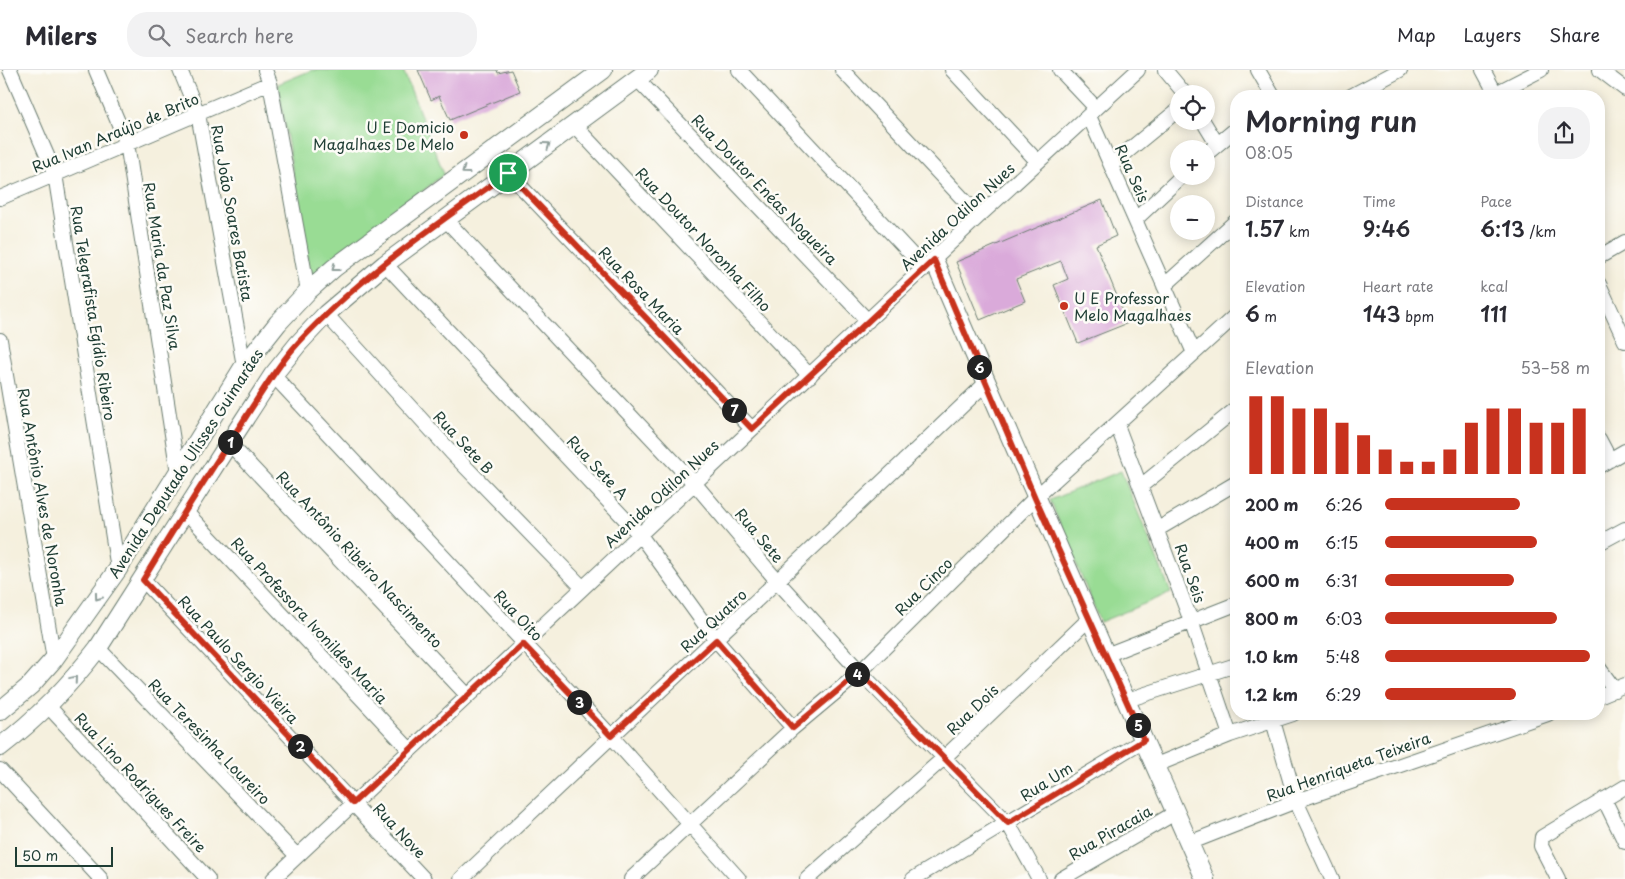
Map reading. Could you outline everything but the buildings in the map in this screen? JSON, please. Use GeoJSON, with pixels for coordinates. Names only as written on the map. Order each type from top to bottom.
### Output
{"type":"FeatureCollection","features":[{"type":"Feature","properties":{"kind":"street","name":"Rua Telegrafista Egídio Ribeiro"},"geometry":{"type":"LineString","coordinates":[[10,70],[55,174],[118,569]]}},
{"type":"Feature","properties":{"kind":"street","name":"Rua Maria da Paz Silva"},"geometry":{"type":"LineString","coordinates":[[96,70],[127,143],[178,473]]}},
{"type":"Feature","properties":{"kind":"street","name":"Rua João Soares Batista"},"geometry":{"type":"LineString","coordinates":[[180,70],[198,114],[244,366]]}},
{"type":"Feature","properties":{"kind":"street"},"geometry":{"type":"LineString","coordinates":[[739,70],[929,265],[986,383],[1035,498],[1156,764],[1175,813],[1205,879]]}},
{"type":"Feature","properties":{"kind":"street"},"geometry":{"type":"LineString","coordinates":[[842,70],[979,216]]}},
{"type":"Feature","properties":{"kind":"street"},"geometry":{"type":"LineString","coordinates":[[952,70],[1038,162]]}},
{"type":"Feature","properties":{"kind":"street","name":"Rua Seis"},"geometry":{"type":"LineString","coordinates":[[1060,70],[1093,112],[1112,164],[1194,353]]}},
{"type":"Feature","properties":{"kind":"street","name":"Avenida Odilon Nues"},"geometry":{"type":"LineString","coordinates":[[273,879],[979,216],[1138,70]]}},
{"type":"Feature","properties":{"kind":"street"},"geometry":{"type":"LineString","coordinates":[[1165,70],[1178,85]]}},
{"type":"Feature","properties":{"kind":"street"},"geometry":{"type":"LineString","coordinates":[[1258,70],[1270,90]]}},
{"type":"Feature","properties":{"kind":"street"},"geometry":{"type":"LineString","coordinates":[[1362,90],[1400,70]]}},
{"type":"Feature","properties":{"kind":"street"},"geometry":{"type":"LineString","coordinates":[[1483,70],[1494,90]]}},
{"type":"Feature","properties":{"kind":"street"},"geometry":{"type":"LineString","coordinates":[[1504,90],[1541,70]]}},
{"type":"Feature","properties":{"kind":"street"},"geometry":{"type":"LineString","coordinates":[[1600,70],[1625,89]]}},
{"type":"Feature","properties":{"kind":"street","name":"Avenida Deputado Ulisses Guimarães"},"geometry":{"type":"LineString","coordinates":[[0,747],[49,707],[98,648],[273,376],[298,344],[326,314],[385,264],[643,74]]}},
{"type":"Feature","properties":{"kind":"street","name":"Rua Doutor Enéas Nogueira"},"geometry":{"type":"LineString","coordinates":[[643,74],[868,321]]}},
{"type":"Feature","properties":{"kind":"street"},"geometry":{"type":"LineString","coordinates":[[597,75],[606,100]]}},
{"type":"Feature","properties":{"kind":"street","name":"Avenida Deputado Ulisses Guimarães"},"geometry":{"type":"LineString","coordinates":[[0,711],[30,686],[54,659],[143,532],[244,366],[308,291],[334,268],[597,75]]}},
{"type":"Feature","properties":{"kind":"street","name":"Rua Ivan Araújo de Brito"},"geometry":{"type":"LineString","coordinates":[[0,198],[198,114],[268,77]]}},
{"type":"Feature","properties":{"kind":"street"},"geometry":{"type":"LineString","coordinates":[[268,77],[308,291]]}},
{"type":"Feature","properties":{"kind":"street"},"geometry":{"type":"LineString","coordinates":[[1112,164],[1170,116]]}},
{"type":"Feature","properties":{"kind":"street","name":"Rua Doutor Noronha Filho"},"geometry":{"type":"LineString","coordinates":[[574,125],[810,376]]}},
{"type":"Feature","properties":{"kind":"street"},"geometry":{"type":"LineString","coordinates":[[1208,130],[1217,144],[1230,134]]}},
{"type":"Feature","properties":{"kind":"street","name":"Rua Rosa Maria"},"geometry":{"type":"LineString","coordinates":[[508,173],[752,429]]}},
{"type":"Feature","properties":{"kind":"street"},"geometry":{"type":"LineString","coordinates":[[1136,219],[1172,185]]}},
{"type":"Feature","properties":{"kind":"street","name":"Rua Sete"},"geometry":{"type":"LineString","coordinates":[[445,219],[695,484],[778,582],[860,672],[1008,823],[1040,879]]}},
{"type":"Feature","properties":{"kind":"street"},"geometry":{"type":"LineString","coordinates":[[1164,286],[1230,226]]}},
{"type":"Feature","properties":{"kind":"street"},"geometry":{"type":"LineString","coordinates":[[1605,254],[1625,242]]}},
{"type":"Feature","properties":{"kind":"street","name":"Rua Sete A"},"geometry":{"type":"LineString","coordinates":[[385,264],[640,535],[716,640],[793,728]]}},
{"type":"Feature","properties":{"kind":"street"},"geometry":{"type":"LineString","coordinates":[[1605,300],[1625,341]]}},
{"type":"Feature","properties":{"kind":"street","name":"Rua Sete B"},"geometry":{"type":"LineString","coordinates":[[326,314],[451,452],[583,588]]}},
{"type":"Feature","properties":{"kind":"street","name":"Rua Cinco"},"geometry":{"type":"LineString","coordinates":[[631,879],[793,728],[860,672],[1035,498],[1230,320]]}},
{"type":"Feature","properties":{"kind":"street","name":"Rua Antônio Alves de Noronha"},"geometry":{"type":"LineString","coordinates":[[0,340],[54,659]]}},
{"type":"Feature","properties":{"kind":"street","name":"Rua Oito"},"geometry":{"type":"LineString","coordinates":[[273,376],[611,736],[738,879]]}},
{"type":"Feature","properties":{"kind":"street","name":"Rua Quatro"},"geometry":{"type":"LineString","coordinates":[[461,879],[611,736],[778,582],[986,383]]}},
{"type":"Feature","properties":{"kind":"street"},"geometry":{"type":"LineString","coordinates":[[1141,486],[1230,414]]}},
{"type":"Feature","properties":{"kind":"street","name":"Rua Seis"},"geometry":{"type":"LineString","coordinates":[[1117,425],[1158,530],[1230,735]]}},
{"type":"Feature","properties":{"kind":"street","name":"Rua Antônio Ribeiro Nascimento"},"geometry":{"type":"LineString","coordinates":[[229,443],[468,696]]}},
{"type":"Feature","properties":{"kind":"street"},"geometry":{"type":"LineString","coordinates":[[1605,462],[1625,452]]}},
{"type":"Feature","properties":{"kind":"street"},"geometry":{"type":"LineString","coordinates":[[1158,530],[1230,487]]}},
{"type":"Feature","properties":{"kind":"street","name":"Rua Professora Ivonildes Maria"},"geometry":{"type":"LineString","coordinates":[[186,512],[410,750]]}},
{"type":"Feature","properties":{"kind":"street"},"geometry":{"type":"LineString","coordinates":[[1605,540],[1625,529]]}},
{"type":"Feature","properties":{"kind":"street"},"geometry":{"type":"LineString","coordinates":[[143,532],[164,545]]}},
{"type":"Feature","properties":{"kind":"street","name":"Rua Paulo Sergio Vieira"},"geometry":{"type":"LineString","coordinates":[[143,580],[353,803]]}},
{"type":"Feature","properties":{"kind":"street"},"geometry":{"type":"LineString","coordinates":[[1106,655],[1230,606]]}},
{"type":"Feature","properties":{"kind":"street","name":"Rua Dois"},"geometry":{"type":"LineString","coordinates":[[807,879],[945,757],[1089,619]]}},
{"type":"Feature","properties":{"kind":"street","name":"Rua Teresinha Loureiro"},"geometry":{"type":"LineString","coordinates":[[98,648],[297,856]]}},
{"type":"Feature","properties":{"kind":"street"},"geometry":{"type":"LineString","coordinates":[[1127,700],[1230,667]]}},
{"type":"Feature","properties":{"kind":"street"},"geometry":{"type":"LineString","coordinates":[[1605,674],[1620,688],[1605,694]]}},
{"type":"Feature","properties":{"kind":"street","name":"Rua Lino Rodrigues Freire"},"geometry":{"type":"LineString","coordinates":[[49,707],[208,879]]}},
{"type":"Feature","properties":{"kind":"street"},"geometry":{"type":"LineString","coordinates":[[1156,764],[1265,720]]}},
{"type":"Feature","properties":{"kind":"street"},"geometry":{"type":"LineString","coordinates":[[1273,720],[1296,801],[1332,879]]}},
{"type":"Feature","properties":{"kind":"street","name":"Rua Henriqueta Teixeira"},"geometry":{"type":"LineString","coordinates":[[1189,843],[1296,801],[1531,720]]}},
{"type":"Feature","properties":{"kind":"street","name":"Rua Um"},"geometry":{"type":"LineString","coordinates":[[913,879],[1144,740]]}},
{"type":"Feature","properties":{"kind":"street"},"geometry":{"type":"LineString","coordinates":[[0,770],[101,879]]}},
{"type":"Feature","properties":{"kind":"street"},"geometry":{"type":"LineString","coordinates":[[1558,879],[1540,840],[1544,835],[1625,787]]}},
{"type":"Feature","properties":{"kind":"street"},"geometry":{"type":"LineString","coordinates":[[1604,799],[1625,842]]}},
{"type":"Feature","properties":{"kind":"street","name":"Rua Nove"},"geometry":{"type":"LineString","coordinates":[[353,803],[424,879]]}},
{"type":"Feature","properties":{"kind":"street","name":"Rua Piracaia"},"geometry":{"type":"LineString","coordinates":[[1061,879],[1175,813]]}},
{"type":"Feature","properties":{"kind":"green space"},"geometry":{"type":"Polygon","coordinates":[[[312,70],[403,70],[444,174],[311,281],[278,84],[312,70]]]}},
{"type":"Feature","properties":{"kind":"green space"},"geometry":{"type":"Polygon","coordinates":[[[1121,471],[1171,593],[1100,622],[1050,500],[1121,471]]]}},
{"type":"Feature","properties":{"kind":"place","name":"U E Domicio Magalhaes De Melo"},"geometry":{"type":"Point","coordinates":[464,135]}},
{"type":"Feature","properties":{"kind":"place","name":"U E Professor Melo Magalhaes"},"geometry":{"type":"Point","coordinates":[1064,306]}},
{"type":"Feature","properties":{"kind":"route"},"geometry":{"type":"LineString","coordinates":[[508,173],[752,429],[934,260],[1035,498],[1144,740],[1008,823],[860,672],[793,728],[716,640],[611,736],[523,644],[353,803],[143,580],[273,376],[298,344],[326,314],[385,264],[508,173]]}}]}
